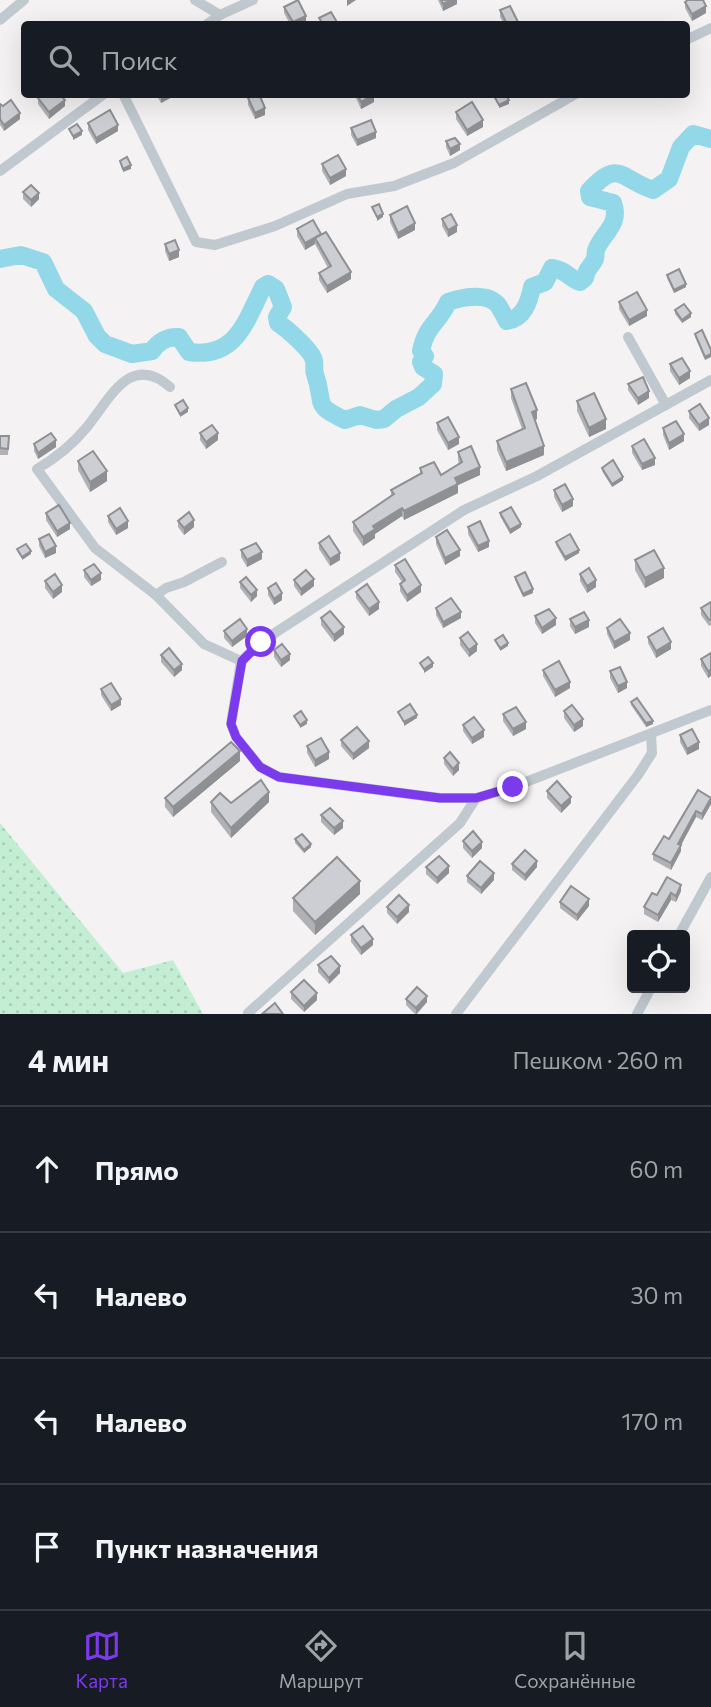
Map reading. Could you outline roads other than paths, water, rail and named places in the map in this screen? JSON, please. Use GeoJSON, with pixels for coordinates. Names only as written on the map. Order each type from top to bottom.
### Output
{"type":"FeatureCollection","features":[{"type":"Feature","properties":{"kind":"street"},"geometry":{"type":"LineString","coordinates":[[0,20],[24,0]]}},
{"type":"Feature","properties":{"kind":"street"},"geometry":{"type":"LineString","coordinates":[[195,0],[220,15]]}},
{"type":"Feature","properties":{"kind":"street"},"geometry":{"type":"LineString","coordinates":[[211,21],[253,0]]}},
{"type":"Feature","properties":{"kind":"street"},"geometry":{"type":"LineString","coordinates":[[690,38],[711,28]]}},
{"type":"Feature","properties":{"kind":"street"},"geometry":{"type":"LineString","coordinates":[[0,171],[99,98]]}},
{"type":"Feature","properties":{"kind":"street"},"geometry":{"type":"LineString","coordinates":[[125,98],[196,242],[215,246],[275,226],[346,194],[394,186],[454,163],[569,98]]}},
{"type":"Feature","properties":{"kind":"street"},"geometry":{"type":"LineString","coordinates":[[628,337],[666,405]]}},
{"type":"Feature","properties":{"kind":"street"},"geometry":{"type":"LineString","coordinates":[[170,387],[158,376],[139,373],[119,385],[86,428],[57,457],[37,470],[95,548],[156,595],[204,644],[242,661]]}},
{"type":"Feature","properties":{"kind":"street"},"geometry":{"type":"LineString","coordinates":[[711,380],[537,476],[464,510],[261,642],[242,661],[231,724],[236,737],[260,767],[279,777],[440,798],[476,798],[513,787],[711,710]]}},
{"type":"Feature","properties":{"kind":"street"},"geometry":{"type":"LineString","coordinates":[[156,595],[222,562]]}},
{"type":"Feature","properties":{"kind":"street"},"geometry":{"type":"LineString","coordinates":[[456,1014],[638,775],[652,753],[651,734]]}},
{"type":"Feature","properties":{"kind":"street"},"geometry":{"type":"LineString","coordinates":[[248,1013],[460,823],[476,798]]}},
{"type":"Feature","properties":{"kind":"street"},"geometry":{"type":"LineString","coordinates":[[682,930],[711,877]]}},
{"type":"Feature","properties":{"kind":"street"},"geometry":{"type":"LineString","coordinates":[[637,1014],[648,993]]}},
{"type":"Feature","properties":{"kind":"waterway"},"geometry":{"type":"LineString","coordinates":[[0,259],[21,255],[43,262],[56,289],[84,311],[97,336],[105,344],[132,354],[152,351],[164,340],[175,337],[179,337],[189,352],[218,350],[237,335],[263,287],[268,284],[276,289],[283,307],[277,317],[278,323],[303,344],[313,358],[323,407],[345,420],[360,415],[376,420],[384,419],[419,397],[433,384],[434,374],[423,367],[421,362],[425,356],[421,351],[426,335],[448,302],[467,297],[488,298],[498,305],[507,321],[522,313],[532,287],[545,282],[552,268],[561,270],[580,282],[585,278],[595,259],[596,249],[615,217],[613,203],[590,197],[589,191],[607,175],[614,173],[653,190],[669,179],[681,147],[693,134],[711,139]]}}]}
